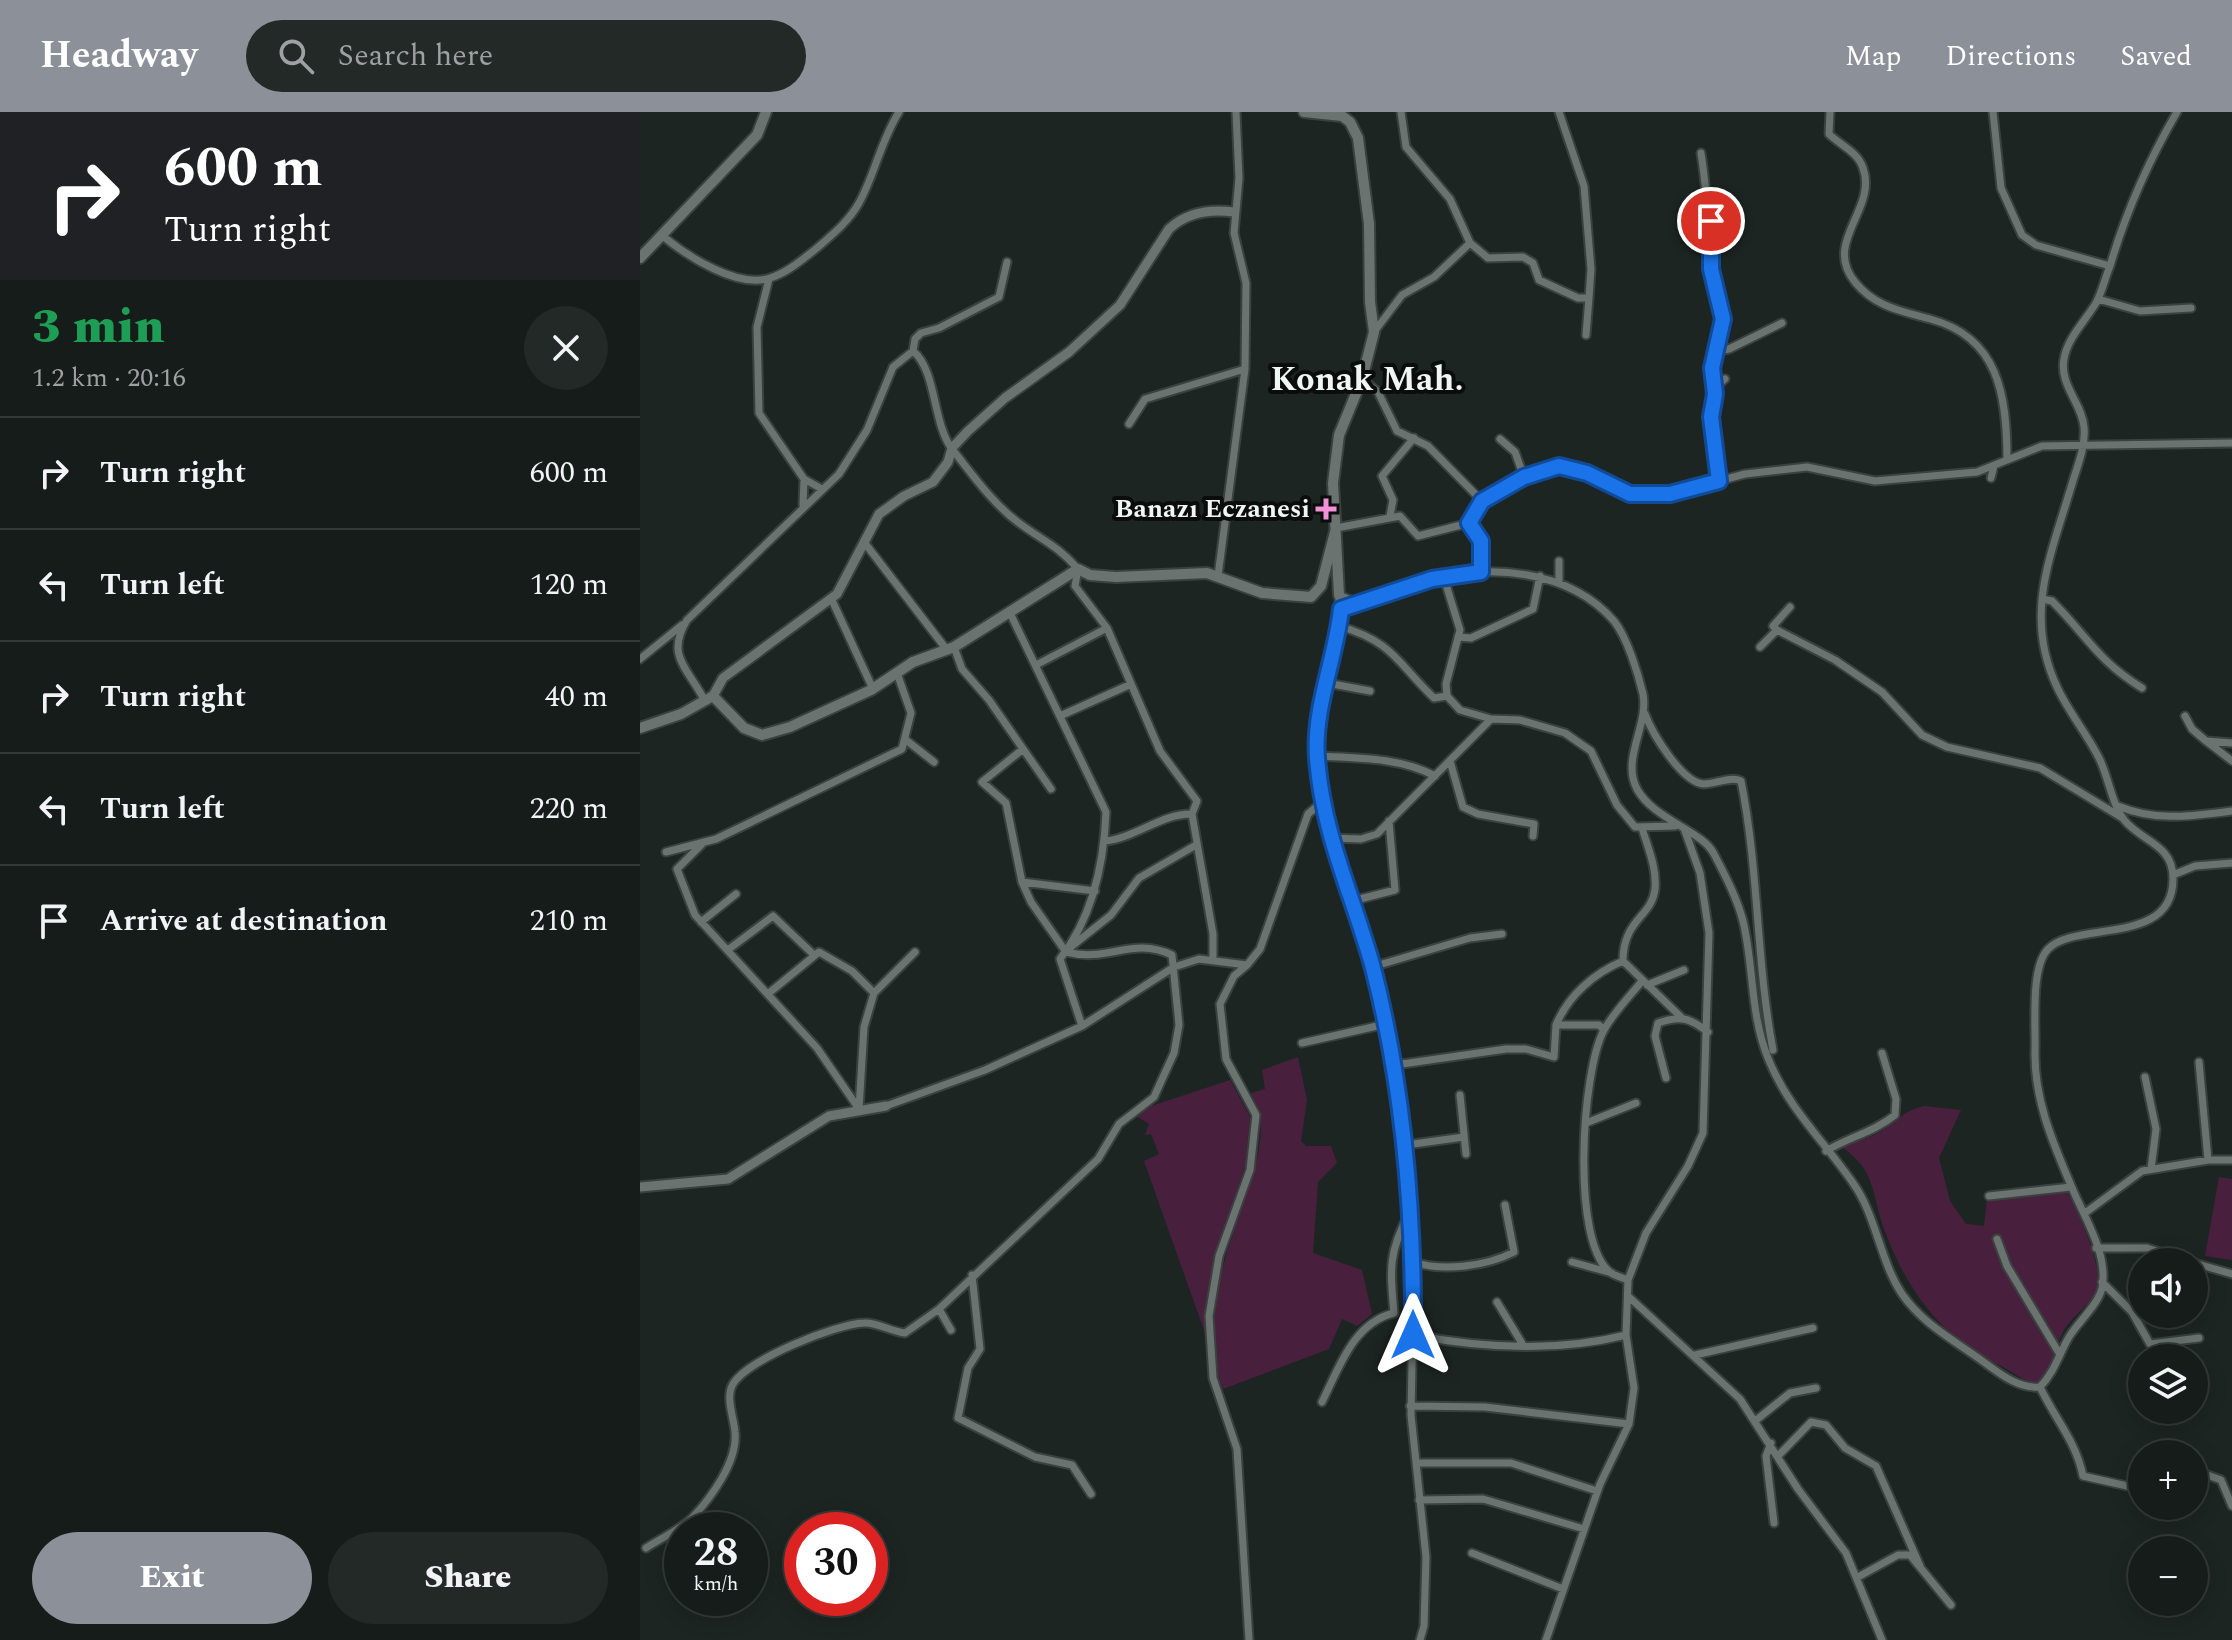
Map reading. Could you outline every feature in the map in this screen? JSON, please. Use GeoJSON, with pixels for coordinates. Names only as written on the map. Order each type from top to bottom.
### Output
{"type":"FeatureCollection","features":[{"type":"Feature","properties":{"kind":"main road"},"geometry":{"type":"LineString","coordinates":[[640,258],[664,237],[757,135],[766,112]]}},
{"type":"Feature","properties":{"kind":"main road"},"geometry":{"type":"LineString","coordinates":[[1304,112],[1336,114],[1350,122],[1358,138],[1369,224],[1370,302],[1374,332],[1362,379],[1339,435],[1333,483],[1339,595]]}},
{"type":"Feature","properties":{"kind":"main road"},"geometry":{"type":"LineString","coordinates":[[640,728],[681,714],[709,699],[744,728],[762,735],[833,710],[873,689],[913,662],[950,649],[1078,569],[1090,575],[1116,577],[1218,576],[1262,593],[1311,597],[1321,586],[1336,528]]}},
{"type":"Feature","properties":{"kind":"street"},"geometry":{"type":"LineString","coordinates":[[664,237],[689,257],[751,280],[769,279],[796,265],[836,232],[859,204],[899,112]]}},
{"type":"Feature","properties":{"kind":"street"},"geometry":{"type":"LineString","coordinates":[[1218,576],[1245,369],[1246,283],[1236,250],[1234,212],[1239,178],[1236,112]]}},
{"type":"Feature","properties":{"kind":"street"},"geometry":{"type":"LineString","coordinates":[[1401,112],[1406,147],[1450,199],[1470,243],[1488,258],[1523,257],[1533,263],[1539,280],[1578,298],[1589,298]]}},
{"type":"Feature","properties":{"kind":"street"},"geometry":{"type":"LineString","coordinates":[[1559,112],[1584,186],[1591,269],[1586,335]]}},
{"type":"Feature","properties":{"kind":"street"},"geometry":{"type":"LineString","coordinates":[[1830,112],[1829,134],[1855,155],[1863,166],[1866,180],[1842,255],[1844,268],[1875,301],[1896,312],[1960,330],[1986,351],[1997,378],[2007,425],[2007,460]]}},
{"type":"Feature","properties":{"kind":"street"},"geometry":{"type":"LineString","coordinates":[[1993,112],[2001,188],[2022,235],[2036,245],[2110,266]]}},
{"type":"Feature","properties":{"kind":"street"},"geometry":{"type":"LineString","coordinates":[[2123,818],[2099,758],[2056,685],[2045,656],[2039,611],[2082,446],[2084,426],[2065,383],[2063,363],[2066,349],[2098,299],[2122,223],[2143,182],[2148,163],[2177,112]]}},
{"type":"Feature","properties":{"kind":"street"},"geometry":{"type":"LineString","coordinates":[[1701,153],[1711,221],[1711,269],[1723,319],[1712,362],[1714,388],[1711,417],[1719,481]]}},
{"type":"Feature","properties":{"kind":"street"},"geometry":{"type":"LineString","coordinates":[[686,621],[676,639],[677,653],[709,699],[723,678],[837,594],[879,514],[904,496],[933,482],[948,462],[952,448],[1005,398],[1069,352],[1120,305],[1178,220],[1213,210],[1234,212]]}},
{"type":"Feature","properties":{"kind":"street"},"geometry":{"type":"LineString","coordinates":[[1374,332],[1402,295],[1434,277],[1470,243]]}},
{"type":"Feature","properties":{"kind":"street"},"geometry":{"type":"LineString","coordinates":[[640,659],[686,621],[820,488],[839,474],[867,430],[893,367],[913,351],[915,339],[921,333],[939,328],[999,297],[1007,262]]}},
{"type":"Feature","properties":{"kind":"street"},"geometry":{"type":"LineString","coordinates":[[769,279],[757,327],[759,413],[804,479],[820,488]]}},
{"type":"Feature","properties":{"kind":"street"},"geometry":{"type":"LineString","coordinates":[[2098,299],[2140,311],[2191,308]]}},
{"type":"Feature","properties":{"kind":"street"},"geometry":{"type":"LineString","coordinates":[[1717,351],[1729,349],[1782,323]]}},
{"type":"Feature","properties":{"kind":"street"},"geometry":{"type":"LineString","coordinates":[[913,351],[926,370],[934,406],[952,448],[987,492],[1019,523],[1052,542],[1078,569],[1073,580],[1075,586],[1107,628],[1160,751],[1197,801],[1192,814],[1213,934],[1213,960]]}},
{"type":"Feature","properties":{"kind":"street"},"geometry":{"type":"LineString","coordinates":[[1129,424],[1145,399],[1245,369]]}},
{"type":"Feature","properties":{"kind":"street"},"geometry":{"type":"LineString","coordinates":[[1362,379],[1378,392],[1397,431],[1428,446],[1482,501]]}},
{"type":"Feature","properties":{"kind":"street"},"geometry":{"type":"LineString","coordinates":[[1714,388],[1725,379]]}},
{"type":"Feature","properties":{"kind":"street"},"geometry":{"type":"LineString","coordinates":[[1390,516],[1393,500],[1382,476],[1414,438]]}},
{"type":"Feature","properties":{"kind":"street"},"geometry":{"type":"LineString","coordinates":[[1500,439],[1515,452],[1524,477]]}},
{"type":"Feature","properties":{"kind":"street"},"geometry":{"type":"LineString","coordinates":[[1336,528],[1400,516],[1418,536],[1469,523],[1482,501],[1524,477],[1559,466],[1587,473],[1630,494],[1670,494],[1719,481],[1807,467],[1875,481],[1977,472],[2042,446],[2232,443]]}},
{"type":"Feature","properties":{"kind":"street"},"geometry":{"type":"LineString","coordinates":[[1991,478],[1994,466]]}},
{"type":"Feature","properties":{"kind":"street"},"geometry":{"type":"LineString","coordinates":[[803,506],[804,479]]}},
{"type":"Feature","properties":{"kind":"street"},"geometry":{"type":"LineString","coordinates":[[1469,523],[1481,541],[1481,572]]}},
{"type":"Feature","properties":{"kind":"street"},"geometry":{"type":"LineString","coordinates":[[864,542],[989,700],[1051,789]]}},
{"type":"Feature","properties":{"kind":"street"},"geometry":{"type":"LineString","coordinates":[[1559,561],[1559,582]]}},
{"type":"Feature","properties":{"kind":"street"},"geometry":{"type":"LineString","coordinates":[[1341,609],[1405,587],[1481,572],[1540,576],[1559,582],[1586,597],[1615,622],[1642,693],[1644,712],[1654,737],[1691,781],[1701,784],[1735,778],[1741,781],[1756,869],[1762,979],[1773,1050]]}},
{"type":"Feature","properties":{"kind":"street"},"geometry":{"type":"LineString","coordinates":[[1458,637],[1471,638],[1533,609],[1540,576]]}},
{"type":"Feature","properties":{"kind":"street"},"geometry":{"type":"LineString","coordinates":[[1444,578],[1460,630],[1446,684],[1447,696],[1460,710],[1491,719],[1520,720],[1565,733],[1591,751],[1617,805],[1635,827],[1675,826]]}},
{"type":"Feature","properties":{"kind":"street"},"geometry":{"type":"LineString","coordinates":[[1339,595],[1359,604]]}},
{"type":"Feature","properties":{"kind":"street"},"geometry":{"type":"LineString","coordinates":[[1339,595],[1339,626],[1316,756],[1329,838],[1352,901],[1386,1024],[1406,1145],[1414,1262],[1410,1406],[1426,1557],[1424,1626],[1420,1640]]}},
{"type":"Feature","properties":{"kind":"street"},"geometry":{"type":"LineString","coordinates":[[831,598],[873,689]]}},
{"type":"Feature","properties":{"kind":"street"},"geometry":{"type":"LineString","coordinates":[[2042,599],[2052,601],[2095,653],[2116,672],[2142,688]]}},
{"type":"Feature","properties":{"kind":"street"},"geometry":{"type":"LineString","coordinates":[[1790,607],[1773,626],[1777,630],[1835,660],[1882,692],[1922,735],[1947,747],[2040,768],[2123,818],[2162,848],[2170,859],[2173,875],[2169,902],[2155,915],[2111,932],[2061,941],[2048,948],[2041,961],[2036,985],[2034,1071],[2042,1113],[2071,1187],[2085,1213],[2096,1248],[2102,1291],[2059,1353],[2050,1377],[2040,1387]]}},
{"type":"Feature","properties":{"kind":"street"},"geometry":{"type":"LineString","coordinates":[[1010,613],[1106,812],[1105,841],[1095,891],[1066,952]]}},
{"type":"Feature","properties":{"kind":"street"},"geometry":{"type":"LineString","coordinates":[[1339,626],[1368,635],[1394,652],[1434,698],[1447,696]]}},
{"type":"Feature","properties":{"kind":"street"},"geometry":{"type":"LineString","coordinates":[[1036,665],[1107,628]]}},
{"type":"Feature","properties":{"kind":"street"},"geometry":{"type":"LineString","coordinates":[[1760,647],[1777,630]]}},
{"type":"Feature","properties":{"kind":"street"},"geometry":{"type":"LineString","coordinates":[[666,852],[702,844],[902,749],[911,713],[897,673]]}},
{"type":"Feature","properties":{"kind":"street"},"geometry":{"type":"LineString","coordinates":[[1327,683],[1370,691]]}},
{"type":"Feature","properties":{"kind":"street"},"geometry":{"type":"LineString","coordinates":[[1060,716],[1129,685]]}},
{"type":"Feature","properties":{"kind":"street"},"geometry":{"type":"LineString","coordinates":[[1644,712],[1633,755],[1632,780],[1639,794],[1675,826],[1696,835],[1712,849],[1742,919],[1757,1024],[1766,1055],[1794,1108],[1855,1185],[1901,1293],[1933,1329],[2008,1379],[2040,1387]]}},
{"type":"Feature","properties":{"kind":"street"},"geometry":{"type":"LineString","coordinates":[[2185,716],[2192,729],[2232,761]]}},
{"type":"Feature","properties":{"kind":"street"},"geometry":{"type":"LineString","coordinates":[[1329,838],[1361,839],[1377,834],[1491,719]]}},
{"type":"Feature","properties":{"kind":"street"},"geometry":{"type":"LineString","coordinates":[[906,740],[934,762]]}},
{"type":"Feature","properties":{"kind":"street"},"geometry":{"type":"LineString","coordinates":[[2206,741],[2232,743]]}},
{"type":"Feature","properties":{"kind":"street"},"geometry":{"type":"LineString","coordinates":[[646,1548],[691,1518],[720,1481],[736,1437],[729,1394],[739,1376],[782,1351],[849,1324],[870,1322],[890,1331],[905,1333],[939,1309],[1098,1159],[1119,1124],[1154,1097],[1174,1053],[1179,1025],[1172,955],[1140,946],[1101,957],[1066,952],[1031,902],[1022,882],[1006,803],[982,782],[1023,749]]}},
{"type":"Feature","properties":{"kind":"street"},"geometry":{"type":"LineString","coordinates":[[1316,756],[1384,760],[1420,768],[1435,776]]}},
{"type":"Feature","properties":{"kind":"street"},"geometry":{"type":"LineString","coordinates":[[1450,761],[1463,807],[1478,814],[1534,824],[1533,836]]}},
{"type":"Feature","properties":{"kind":"street"},"geometry":{"type":"LineString","coordinates":[[1249,1640],[1237,1449],[1213,1378],[1209,1316],[1219,1256],[1250,1170],[1256,1115],[1226,1059],[1220,1004],[1234,976],[1260,949],[1308,814],[1322,802]]}},
{"type":"Feature","properties":{"kind":"street"},"geometry":{"type":"LineString","coordinates":[[2118,806],[2140,815],[2171,818],[2232,811]]}},
{"type":"Feature","properties":{"kind":"street"},"geometry":{"type":"LineString","coordinates":[[1105,841],[1122,839],[1181,814],[1192,814]]}},
{"type":"Feature","properties":{"kind":"street"},"geometry":{"type":"LineString","coordinates":[[1352,901],[1395,890],[1389,821]]}},
{"type":"Feature","properties":{"kind":"street"},"geometry":{"type":"LineString","coordinates":[[1623,961],[1627,931],[1655,891],[1655,866],[1642,828]]}},
{"type":"Feature","properties":{"kind":"street"},"geometry":{"type":"LineString","coordinates":[[1546,1640],[1597,1491],[1629,1424],[1634,1388],[1626,1335],[1628,1280],[1646,1233],[1688,1166],[1703,1133],[1709,933],[1700,873],[1685,831]]}},
{"type":"Feature","properties":{"kind":"street"},"geometry":{"type":"LineString","coordinates":[[702,844],[677,869],[684,895],[701,922],[817,1048],[859,1109]]}},
{"type":"Feature","properties":{"kind":"street"},"geometry":{"type":"LineString","coordinates":[[1082,1026],[1060,959],[1111,915],[1139,878],[1196,845]]}},
{"type":"Feature","properties":{"kind":"street"},"geometry":{"type":"LineString","coordinates":[[2173,875],[2195,866],[2232,863]]}},
{"type":"Feature","properties":{"kind":"street"},"geometry":{"type":"LineString","coordinates":[[1022,882],[1095,891]]}},
{"type":"Feature","properties":{"kind":"street"},"geometry":{"type":"LineString","coordinates":[[701,922],[736,894]]}},
{"type":"Feature","properties":{"kind":"street"},"geometry":{"type":"LineString","coordinates":[[729,949],[773,916],[814,955]]}},
{"type":"Feature","properties":{"kind":"street"},"geometry":{"type":"LineString","coordinates":[[1372,967],[1470,938],[1502,934]]}},
{"type":"Feature","properties":{"kind":"street"},"geometry":{"type":"LineString","coordinates":[[859,1109],[864,1027],[874,993],[915,952]]}},
{"type":"Feature","properties":{"kind":"street"},"geometry":{"type":"LineString","coordinates":[[769,993],[814,955],[825,953],[874,993]]}},
{"type":"Feature","properties":{"kind":"street"},"geometry":{"type":"LineString","coordinates":[[640,1187],[728,1179],[829,1116],[886,1106],[985,1070],[1082,1026],[1174,967],[1199,959],[1247,965]]}},
{"type":"Feature","properties":{"kind":"street"},"geometry":{"type":"LineString","coordinates":[[1623,961],[1681,1017]]}},
{"type":"Feature","properties":{"kind":"street"},"geometry":{"type":"LineString","coordinates":[[1394,1061],[1402,1064],[1506,1049],[1526,1049],[1554,1057],[1556,1025],[1563,1008],[1601,970],[1623,961]]}},
{"type":"Feature","properties":{"kind":"street"},"geometry":{"type":"LineString","coordinates":[[1612,1273],[1594,1243],[1584,1209],[1586,1093],[1604,1030],[1644,983],[1684,970]]}},
{"type":"Feature","properties":{"kind":"street"},"geometry":{"type":"LineString","coordinates":[[1666,1078],[1655,1036],[1658,1023],[1681,1017],[1692,1019],[1708,1032]]}},
{"type":"Feature","properties":{"kind":"street"},"geometry":{"type":"LineString","coordinates":[[1302,1043],[1386,1024]]}},
{"type":"Feature","properties":{"kind":"street"},"geometry":{"type":"LineString","coordinates":[[1556,1025],[1599,1025],[1604,1030]]}},
{"type":"Feature","properties":{"kind":"street"},"geometry":{"type":"LineString","coordinates":[[1826,1151],[1853,1135],[1876,1129],[1895,1115],[1896,1099],[1882,1053]]}},
{"type":"Feature","properties":{"kind":"street"},"geometry":{"type":"LineString","coordinates":[[2199,1062],[2208,1160]]}},
{"type":"Feature","properties":{"kind":"street"},"geometry":{"type":"LineString","coordinates":[[2145,1077],[2156,1129],[2151,1169]]}},
{"type":"Feature","properties":{"kind":"street"},"geometry":{"type":"LineString","coordinates":[[1460,1095],[1466,1154]]}},
{"type":"Feature","properties":{"kind":"street"},"geometry":{"type":"LineString","coordinates":[[1586,1123],[1636,1103]]}},
{"type":"Feature","properties":{"kind":"street"},"geometry":{"type":"LineString","coordinates":[[1406,1145],[1464,1137]]}},
{"type":"Feature","properties":{"kind":"street"},"geometry":{"type":"LineString","coordinates":[[2085,1213],[2142,1171],[2208,1160],[2232,1160]]}},
{"type":"Feature","properties":{"kind":"street"},"geometry":{"type":"LineString","coordinates":[[1989,1196],[2071,1187]]}},
{"type":"Feature","properties":{"kind":"street"},"geometry":{"type":"LineString","coordinates":[[1414,1262],[1474,1264],[1498,1260],[1514,1252],[1505,1205]]}},
{"type":"Feature","properties":{"kind":"street"},"geometry":{"type":"LineString","coordinates":[[1322,1402],[1360,1331],[1377,1317],[1394,1313],[1390,1269],[1394,1241],[1411,1212]]}},
{"type":"Feature","properties":{"kind":"street"},"geometry":{"type":"LineString","coordinates":[[1997,1239],[2007,1266],[2059,1353]]}},
{"type":"Feature","properties":{"kind":"street"},"geometry":{"type":"LineString","coordinates":[[2096,1248],[2128,1248]]}},
{"type":"Feature","properties":{"kind":"street"},"geometry":{"type":"LineString","coordinates":[[1572,1262],[1628,1280]]}},
{"type":"Feature","properties":{"kind":"street"},"geometry":{"type":"LineString","coordinates":[[2208,1267],[2232,1274]]}},
{"type":"Feature","properties":{"kind":"street"},"geometry":{"type":"LineString","coordinates":[[972,1275],[980,1349],[968,1368],[958,1418],[1035,1457],[1072,1465],[1091,1494]]}},
{"type":"Feature","properties":{"kind":"street"},"geometry":{"type":"LineString","coordinates":[[2102,1282],[2132,1312],[2150,1344],[2199,1338]]}},
{"type":"Feature","properties":{"kind":"street"},"geometry":{"type":"LineString","coordinates":[[1629,1297],[1740,1399],[1858,1577],[1882,1640]]}},
{"type":"Feature","properties":{"kind":"street"},"geometry":{"type":"LineString","coordinates":[[1497,1302],[1523,1345]]}},
{"type":"Feature","properties":{"kind":"street"},"geometry":{"type":"LineString","coordinates":[[939,1309],[951,1330]]}},
{"type":"Feature","properties":{"kind":"street"},"geometry":{"type":"LineString","coordinates":[[1695,1355],[1813,1328]]}},
{"type":"Feature","properties":{"kind":"street"},"geometry":{"type":"LineString","coordinates":[[1413,1335],[1441,1341],[1568,1346],[1626,1335]]}},
{"type":"Feature","properties":{"kind":"street"},"geometry":{"type":"LineString","coordinates":[[2040,1387],[2055,1419],[2075,1444],[2083,1476],[2128,1487]]}},
{"type":"Feature","properties":{"kind":"street"},"geometry":{"type":"LineString","coordinates":[[1755,1421],[1790,1393],[1816,1388]]}},
{"type":"Feature","properties":{"kind":"street"},"geometry":{"type":"LineString","coordinates":[[1410,1406],[1485,1407],[1629,1424]]}},
{"type":"Feature","properties":{"kind":"street"},"geometry":{"type":"LineString","coordinates":[[1779,1455],[1811,1422],[1826,1425],[1845,1448],[1876,1466],[1920,1566]]}},
{"type":"Feature","properties":{"kind":"street"},"geometry":{"type":"LineString","coordinates":[[1771,1443],[1766,1456],[1774,1523]]}},
{"type":"Feature","properties":{"kind":"street"},"geometry":{"type":"LineString","coordinates":[[1416,1463],[1511,1463],[1597,1491]]}},
{"type":"Feature","properties":{"kind":"street"},"geometry":{"type":"LineString","coordinates":[[2208,1475],[2221,1480],[2232,1506]]}},
{"type":"Feature","properties":{"kind":"street"},"geometry":{"type":"LineString","coordinates":[[1419,1500],[1483,1499],[1584,1529]]}},
{"type":"Feature","properties":{"kind":"street"},"geometry":{"type":"LineString","coordinates":[[1472,1553],[1563,1589]]}},
{"type":"Feature","properties":{"kind":"street"},"geometry":{"type":"LineString","coordinates":[[1858,1577],[1898,1555],[1910,1555],[1951,1605]]}},
{"type":"Feature","properties":{"kind":"shaded area"},"geometry":{"type":"Polygon","coordinates":[[[1298,1057],[1307,1100],[1301,1141],[1306,1146],[1331,1146],[1337,1163],[1318,1182],[1313,1253],[1362,1270],[1372,1314],[1357,1326],[1342,1319],[1329,1349],[1223,1389],[1213,1343],[1214,1319],[1222,1270],[1259,1148],[1260,1116],[1251,1093],[1265,1089],[1262,1070],[1298,1057]]]}},
{"type":"Feature","properties":{"kind":"shaded area"},"geometry":{"type":"Polygon","coordinates":[[[1230,1080],[1250,1117],[1245,1167],[1215,1254],[1205,1313],[1205,1333],[1144,1161],[1159,1154],[1151,1134],[1145,1135],[1149,1124],[1136,1116],[1151,1106],[1230,1080]]]}},
{"type":"Feature","properties":{"kind":"shaded area"},"geometry":{"type":"Polygon","coordinates":[[[1924,1106],[1961,1110],[1939,1158],[1950,1201],[1966,1224],[1984,1226],[1987,1199],[2067,1192],[2084,1226],[2097,1270],[2096,1292],[2064,1330],[2041,1381],[2026,1380],[1981,1356],[1944,1327],[1928,1309],[1902,1270],[1892,1248],[1867,1173],[1842,1147],[1847,1142],[1872,1136],[1924,1106]]]}},
{"type":"Feature","properties":{"kind":"shaded area"},"geometry":{"type":"Polygon","coordinates":[[[2219,1177],[2232,1179],[2232,1260],[2208,1256],[2206,1248],[2219,1177]]]}},
{"type":"Feature","properties":{"kind":"place","name":"Banazı Eczanesi"},"geometry":{"type":"Point","coordinates":[1326,509]}},
{"type":"Feature","properties":{"kind":"district","name":"Konak Mah."},"geometry":{"type":"Point","coordinates":[1367,380]}},
{"type":"Feature","properties":{"kind":"route"},"geometry":{"type":"LineString","coordinates":[[1413,1335],[1414,1262],[1405,1124],[1372,967],[1329,838],[1316,756],[1323,698],[1341,609],[1432,579],[1481,572],[1481,541],[1469,523],[1482,501],[1524,477],[1559,466],[1587,473],[1630,494],[1670,494],[1719,481],[1715,474],[1711,417],[1715,394],[1712,362],[1723,319],[1711,269],[1711,221]]}}]}
